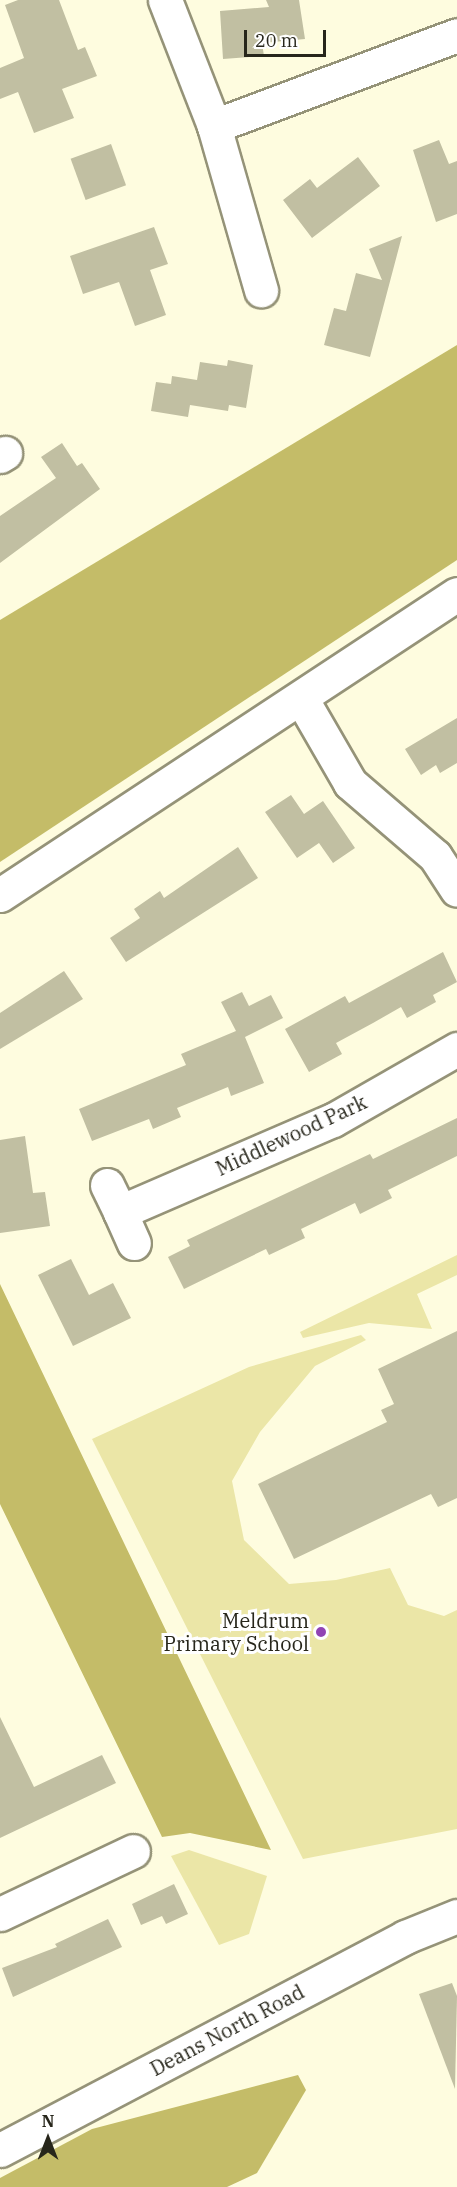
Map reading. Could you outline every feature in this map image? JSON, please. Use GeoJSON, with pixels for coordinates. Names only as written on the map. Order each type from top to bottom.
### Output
{"type":"FeatureCollection","features":[{"type":"Feature","properties":{"kind":"street"},"geometry":{"type":"LineString","coordinates":[[165,0],[214,126],[261,290]]}},
{"type":"Feature","properties":{"kind":"street"},"geometry":{"type":"LineString","coordinates":[[214,126],[457,36]]}},
{"type":"Feature","properties":{"kind":"street"},"geometry":{"type":"LineString","coordinates":[[0,895],[457,594]]}},
{"type":"Feature","properties":{"kind":"street"},"geometry":{"type":"LineString","coordinates":[[301,698],[350,783],[435,856],[457,890]]}},
{"type":"Feature","properties":{"kind":"street","name":"Middlewood Park"},"geometry":{"type":"LineString","coordinates":[[134,1243],[114,1198],[333,1120],[457,1049]]}},
{"type":"Feature","properties":{"kind":"street"},"geometry":{"type":"LineString","coordinates":[[0,1914],[133,1851]]}},
{"type":"Feature","properties":{"kind":"street","name":"Deans North Road"},"geometry":{"type":"LineString","coordinates":[[0,2150],[405,1937],[457,1916]]}},
{"type":"Feature","properties":{"kind":"shaded area"},"geometry":{"type":"Polygon","coordinates":[[[457,345],[457,560],[0,862],[0,620],[457,345]]]}},
{"type":"Feature","properties":{"kind":"shaded area"},"geometry":{"type":"Polygon","coordinates":[[[457,1255],[457,1275],[417,1294],[432,1329],[369,1323],[303,1338],[300,1332],[457,1255]]]}},
{"type":"Feature","properties":{"kind":"shaded area"},"geometry":{"type":"Polygon","coordinates":[[[0,1284],[271,1850],[190,1833],[162,1837],[0,1504],[0,1284]]]}},
{"type":"Feature","properties":{"kind":"shaded area"},"geometry":{"type":"Polygon","coordinates":[[[361,1335],[366,1340],[315,1366],[260,1432],[232,1481],[244,1540],[289,1584],[336,1580],[390,1568],[408,1605],[444,1616],[457,1610],[457,1829],[303,1859],[92,1439],[249,1367],[361,1335]]]}},
{"type":"Feature","properties":{"kind":"shaded area"},"geometry":{"type":"Polygon","coordinates":[[[189,1850],[267,1876],[249,1934],[219,1945],[171,1856],[189,1850]]]}},
{"type":"Feature","properties":{"kind":"shaded area"},"geometry":{"type":"Polygon","coordinates":[[[298,2075],[306,2090],[257,2173],[227,2187],[0,2187],[0,2178],[92,2129],[298,2075]]]}},
{"type":"Feature","properties":{"kind":"building"},"geometry":{"type":"Polygon","coordinates":[[[18,0],[59,0],[78,50],[85,47],[97,76],[62,89],[74,118],[34,133],[18,92],[0,99],[0,68],[24,58],[5,5],[18,0]]]}},
{"type":"Feature","properties":{"kind":"building"},"geometry":{"type":"Polygon","coordinates":[[[266,0],[299,0],[305,39],[262,43],[264,56],[223,59],[220,11],[269,7],[266,0]]]}},
{"type":"Feature","properties":{"kind":"building"},"geometry":{"type":"Polygon","coordinates":[[[439,140],[449,164],[457,161],[457,214],[436,222],[413,150],[439,140]]]}},
{"type":"Feature","properties":{"kind":"building"},"geometry":{"type":"Polygon","coordinates":[[[111,144],[126,185],[86,200],[71,159],[111,144]]]}},
{"type":"Feature","properties":{"kind":"building"},"geometry":{"type":"Polygon","coordinates":[[[358,157],[380,186],[312,238],[283,200],[310,179],[317,188],[358,157]]]}},
{"type":"Feature","properties":{"kind":"building"},"geometry":{"type":"Polygon","coordinates":[[[154,227],[168,264],[150,270],[166,315],[135,326],[119,282],[83,294],[70,256],[154,227]]]}},
{"type":"Feature","properties":{"kind":"building"},"geometry":{"type":"Polygon","coordinates":[[[402,236],[370,357],[324,345],[334,308],[346,311],[356,273],[382,280],[369,249],[402,236]]]}},
{"type":"Feature","properties":{"kind":"building"},"geometry":{"type":"Polygon","coordinates":[[[228,360],[253,365],[246,408],[229,405],[228,411],[190,405],[188,417],[151,411],[156,382],[171,384],[172,376],[197,380],[200,362],[227,366],[228,360]]]}},
{"type":"Feature","properties":{"kind":"building"},"geometry":{"type":"Polygon","coordinates":[[[62,443],[77,466],[82,463],[100,489],[0,563],[0,516],[56,478],[41,457],[62,443]]]}},
{"type":"Feature","properties":{"kind":"building"},"geometry":{"type":"Polygon","coordinates":[[[457,718],[457,763],[440,773],[436,765],[421,775],[405,749],[457,718]]]}},
{"type":"Feature","properties":{"kind":"building"},"geometry":{"type":"Polygon","coordinates":[[[291,795],[304,814],[323,801],[355,848],[333,863],[319,843],[297,858],[265,812],[291,795]]]}},
{"type":"Feature","properties":{"kind":"building"},"geometry":{"type":"Polygon","coordinates":[[[238,847],[258,878],[126,962],[110,938],[140,918],[134,909],[160,891],[164,898],[238,847]]]}},
{"type":"Feature","properties":{"kind":"building"},"geometry":{"type":"Polygon","coordinates":[[[443,952],[457,982],[433,995],[436,1002],[407,1018],[401,1007],[336,1043],[342,1054],[309,1072],[285,1029],[345,996],[349,1003],[443,952]]]}},
{"type":"Feature","properties":{"kind":"building"},"geometry":{"type":"Polygon","coordinates":[[[64,971],[83,999],[0,1049],[0,1013],[64,971]]]}},
{"type":"Feature","properties":{"kind":"building"},"geometry":{"type":"Polygon","coordinates":[[[242,992],[249,1006],[271,995],[283,1018],[245,1037],[264,1083],[231,1096],[228,1087],[177,1108],[181,1117],[153,1129],[149,1119],[92,1141],[79,1109],[186,1065],[181,1054],[236,1031],[221,1002],[242,992]]]}},
{"type":"Feature","properties":{"kind":"building"},"geometry":{"type":"Polygon","coordinates":[[[457,1118],[457,1156],[388,1190],[392,1198],[360,1214],[355,1203],[301,1229],[305,1238],[269,1255],[266,1249],[184,1289],[168,1257],[190,1246],[187,1240],[370,1154],[373,1159],[457,1118]]]}},
{"type":"Feature","properties":{"kind":"building"},"geometry":{"type":"Polygon","coordinates":[[[25,1136],[33,1193],[45,1192],[50,1226],[0,1233],[0,1140],[25,1136]]]}},
{"type":"Feature","properties":{"kind":"building"},"geometry":{"type":"Polygon","coordinates":[[[71,1259],[89,1295],[113,1283],[131,1318],[73,1346],[38,1275],[71,1259]]]}},
{"type":"Feature","properties":{"kind":"building"},"geometry":{"type":"Polygon","coordinates":[[[457,1331],[457,1498],[438,1507],[431,1494],[294,1559],[258,1484],[387,1422],[381,1410],[394,1404],[378,1369],[457,1331]]]}},
{"type":"Feature","properties":{"kind":"building"},"geometry":{"type":"Polygon","coordinates":[[[0,1717],[34,1787],[102,1755],[116,1783],[0,1838],[0,1717]]]}},
{"type":"Feature","properties":{"kind":"building"},"geometry":{"type":"Polygon","coordinates":[[[174,1884],[188,1914],[166,1924],[162,1916],[141,1925],[132,1904],[174,1884]]]}},
{"type":"Feature","properties":{"kind":"building"},"geometry":{"type":"Polygon","coordinates":[[[108,1919],[122,1947],[13,1997],[2,1968],[57,1947],[55,1944],[108,1919]]]}},
{"type":"Feature","properties":{"kind":"building"},"geometry":{"type":"Polygon","coordinates":[[[452,1983],[457,1996],[455,2089],[419,1994],[452,1983]]]}},
{"type":"Feature","properties":{"kind":"place","name":"Meldrum Primary School"},"geometry":{"type":"Point","coordinates":[321,1632]}}]}
